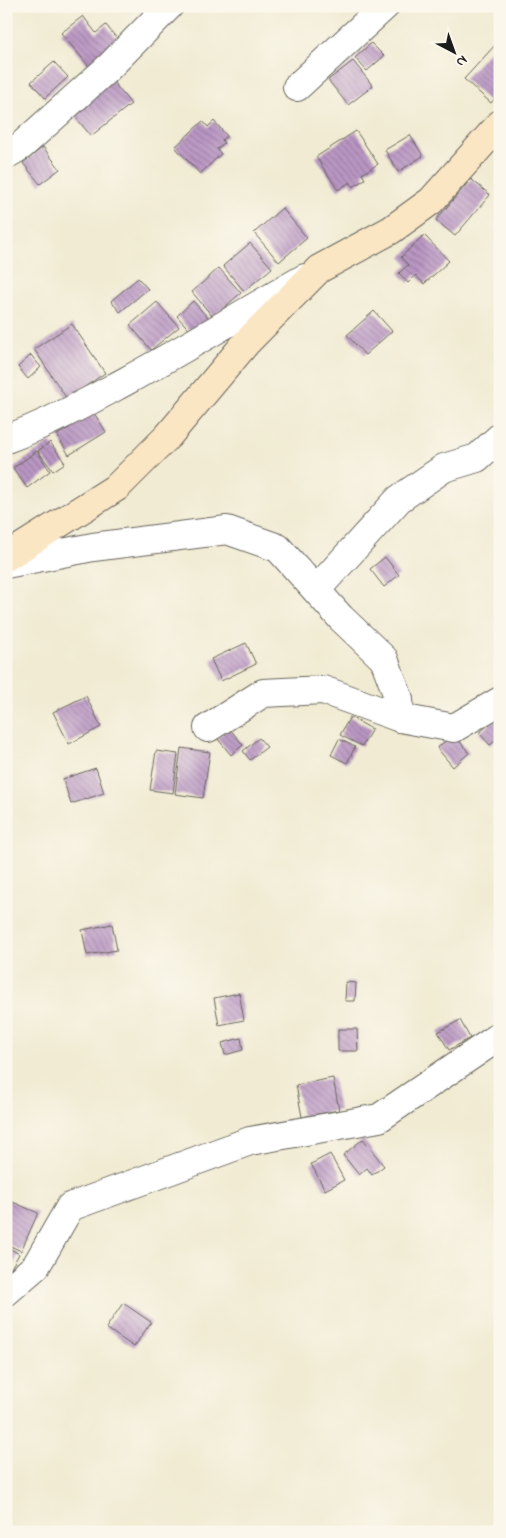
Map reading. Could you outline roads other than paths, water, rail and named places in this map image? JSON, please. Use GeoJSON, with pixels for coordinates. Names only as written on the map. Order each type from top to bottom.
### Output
{"type":"FeatureCollection","features":[{"type":"Feature","properties":{"kind":"street"},"geometry":{"type":"LineString","coordinates":[[6,155],[21,146],[108,68],[169,6]]}},
{"type":"Feature","properties":{"kind":"street"},"geometry":{"type":"LineString","coordinates":[[297,87],[385,6]]}},
{"type":"Feature","properties":{"kind":"street"},"geometry":{"type":"LineString","coordinates":[[6,439],[33,430],[83,405],[319,269],[391,230],[431,201],[500,124]]}},
{"type":"Feature","properties":{"kind":"street"},"geometry":{"type":"LineString","coordinates":[[6,558],[117,487],[168,436],[246,343],[319,269]]}},
{"type":"Feature","properties":{"kind":"street"},"geometry":{"type":"LineString","coordinates":[[316,590],[399,499],[444,468],[477,458],[500,437]]}},
{"type":"Feature","properties":{"kind":"street"},"geometry":{"type":"LineString","coordinates":[[6,564],[93,547],[227,530],[278,548],[341,618],[384,659],[399,699],[400,718]]}},
{"type":"Feature","properties":{"kind":"street"},"geometry":{"type":"LineString","coordinates":[[208,728],[263,693],[322,690],[400,718],[454,728],[500,701]]}},
{"type":"Feature","properties":{"kind":"street"},"geometry":{"type":"LineString","coordinates":[[6,1292],[36,1266],[70,1207],[250,1140],[379,1118],[500,1036]]}}]}
